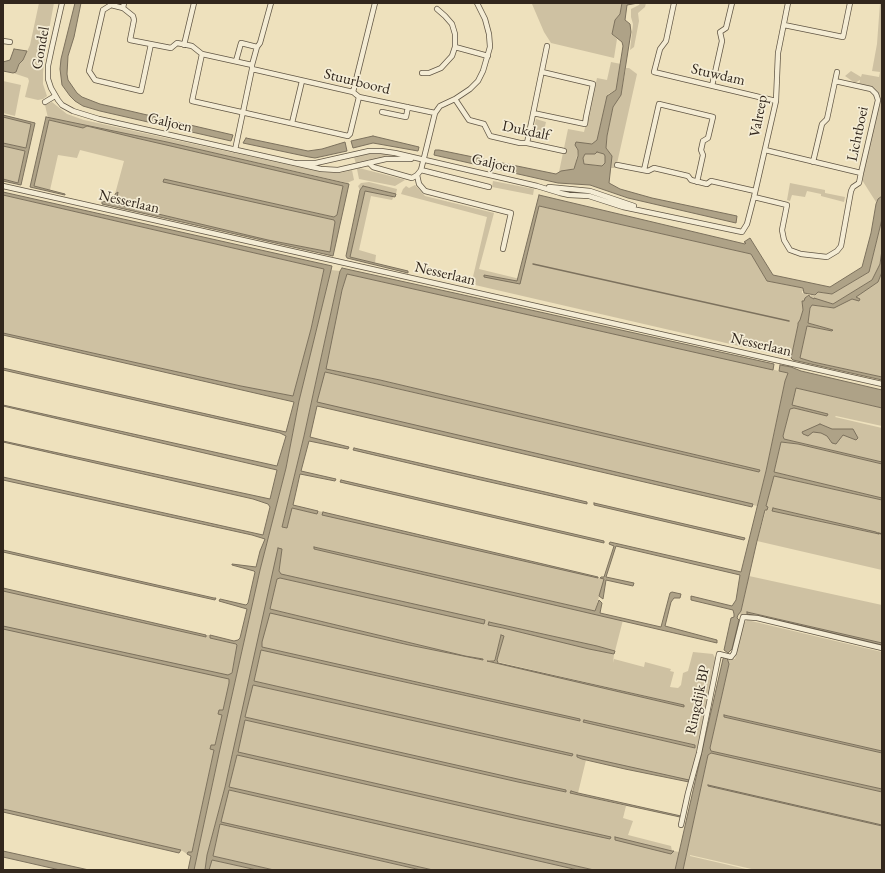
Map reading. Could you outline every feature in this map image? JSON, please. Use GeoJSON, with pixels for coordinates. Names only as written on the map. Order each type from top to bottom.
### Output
{"type":"FeatureCollection","features":[{"type":"Feature","properties":{"kind":"street","name":"Gondel"},"geometry":{"type":"LineString","coordinates":[[55,96],[48,79],[48,66],[62,3]]}},
{"type":"Feature","properties":{"kind":"street"},"geometry":{"type":"LineString","coordinates":[[151,44],[141,91],[95,80],[89,71],[103,10],[111,5],[124,6],[133,16],[134,20],[130,40],[151,44],[171,48],[177,43],[184,45],[194,3]]}},
{"type":"Feature","properties":{"kind":"street"},"geometry":{"type":"LineString","coordinates":[[235,150],[252,67],[257,47],[260,43],[270,3]]}},
{"type":"Feature","properties":{"kind":"street"},"geometry":{"type":"LineString","coordinates":[[353,92],[375,3]]}},
{"type":"Feature","properties":{"kind":"street"},"geometry":{"type":"LineString","coordinates":[[369,163],[373,167],[412,178],[417,176],[421,170],[434,113],[440,106],[455,99],[470,89],[478,81],[483,72],[490,47],[489,34],[485,19],[477,3]]}},
{"type":"Feature","properties":{"kind":"street","name":"Stuwdam"},"geometry":{"type":"LineString","coordinates":[[674,3],[666,41],[660,49],[654,72],[776,101]]}},
{"type":"Feature","properties":{"kind":"street"},"geometry":{"type":"LineString","coordinates":[[712,86],[722,42],[720,32],[726,28],[732,3]]}},
{"type":"Feature","properties":{"kind":"street","name":"Valreep"},"geometry":{"type":"LineString","coordinates":[[742,232],[747,224],[776,101],[778,53],[788,3]]}},
{"type":"Feature","properties":{"kind":"street"},"geometry":{"type":"LineString","coordinates":[[784,25],[843,37],[850,3]]}},
{"type":"Feature","properties":{"kind":"street"},"geometry":{"type":"LineString","coordinates":[[422,73],[429,73],[441,68],[452,56],[456,47],[455,34],[452,24],[438,9]]}},
{"type":"Feature","properties":{"kind":"street"},"geometry":{"type":"LineString","coordinates":[[3,41],[10,42]]}},
{"type":"Feature","properties":{"kind":"street"},"geometry":{"type":"LineString","coordinates":[[236,61],[241,43],[257,47]]}},
{"type":"Feature","properties":{"kind":"street","name":"Stuurboord"},"geometry":{"type":"LineString","coordinates":[[184,45],[192,46],[202,54],[236,61],[302,81],[353,92],[359,97],[407,106],[406,117],[382,112]]}},
{"type":"Feature","properties":{"kind":"street"},"geometry":{"type":"LineString","coordinates":[[527,143],[547,46]]}},
{"type":"Feature","properties":{"kind":"street"},"geometry":{"type":"LineString","coordinates":[[456,47],[488,56]]}},
{"type":"Feature","properties":{"kind":"street"},"geometry":{"type":"LineString","coordinates":[[202,54],[192,101],[348,136],[350,134],[359,97]]}},
{"type":"Feature","properties":{"kind":"street"},"geometry":{"type":"LineString","coordinates":[[534,113],[584,124],[593,84],[542,72]]}},
{"type":"Feature","properties":{"kind":"street"},"geometry":{"type":"LineString","coordinates":[[813,162],[822,124],[827,119],[837,72]]}},
{"type":"Feature","properties":{"kind":"street"},"geometry":{"type":"LineString","coordinates":[[292,123],[302,81]]}},
{"type":"Feature","properties":{"kind":"street","name":"Lichtboei"},"geometry":{"type":"LineString","coordinates":[[765,150],[861,173],[878,100],[876,94],[871,89],[835,81]]}},
{"type":"Feature","properties":{"kind":"street"},"geometry":{"type":"LineString","coordinates":[[45,102],[55,96]]}},
{"type":"Feature","properties":{"kind":"street","name":"Galjoen"},"geometry":{"type":"LineString","coordinates":[[55,96],[62,105],[85,116],[321,169],[338,170],[386,159],[401,158],[423,160]]}},
{"type":"Feature","properties":{"kind":"street","name":"Dukdalf"},"geometry":{"type":"LineString","coordinates":[[455,99],[468,120],[484,124],[490,136],[564,151]]}},
{"type":"Feature","properties":{"kind":"street"},"geometry":{"type":"LineString","coordinates":[[644,170],[659,104],[713,117],[708,138],[703,141],[701,150],[703,155],[697,182]]}},
{"type":"Feature","properties":{"kind":"street"},"geometry":{"type":"LineString","coordinates":[[407,106],[434,113]]}},
{"type":"Feature","properties":{"kind":"street","name":"Galjoen"},"geometry":{"type":"LineString","coordinates":[[297,164],[316,163],[369,152],[381,151],[396,153],[537,186],[590,191],[649,211],[742,232]]}},
{"type":"Feature","properties":{"kind":"street"},"geometry":{"type":"LineString","coordinates":[[617,165],[648,171],[654,168],[688,176],[691,180],[697,182],[708,184],[711,181],[755,191]]}},
{"type":"Feature","properties":{"kind":"street","name":"Galjoen"},"geometry":{"type":"LineString","coordinates":[[421,170],[489,187]]}},
{"type":"Feature","properties":{"kind":"street"},"geometry":{"type":"LineString","coordinates":[[754,197],[787,205],[782,230],[784,240],[790,250],[801,254],[827,257],[837,251],[841,246],[851,190],[859,183],[861,173]]}},
{"type":"Feature","properties":{"kind":"street"},"geometry":{"type":"LineString","coordinates":[[417,176],[419,184],[425,191],[511,213],[503,249]]}},
{"type":"Feature","properties":{"kind":"street","name":"Nesserlaan"},"geometry":{"type":"LineString","coordinates":[[3,186],[882,384]]}},
{"type":"Feature","properties":{"kind":"street","name":"Ringdijk BP"},"geometry":{"type":"LineString","coordinates":[[681,825],[699,753],[719,654],[731,657],[734,654],[743,617],[757,618],[882,648]]}},
{"type":"Feature","properties":{"kind":"shaded area"},"geometry":{"type":"Polygon","coordinates":[[[39,3],[54,3],[45,51],[43,73],[43,84],[47,96],[38,100],[25,97],[29,81],[28,78],[13,73],[16,72],[30,45],[39,3]]]}},
{"type":"Feature","properties":{"kind":"shaded area"},"geometry":{"type":"Polygon","coordinates":[[[75,3],[81,3],[74,37],[68,56],[67,74],[68,80],[77,93],[82,97],[100,104],[233,135],[231,141],[100,111],[83,106],[75,101],[62,85],[60,69],[61,59],[75,3]]]}},
{"type":"Feature","properties":{"kind":"shaded area"},"geometry":{"type":"Polygon","coordinates":[[[622,3],[620,14],[615,20],[612,34],[617,39],[614,58],[551,43],[544,32],[532,4],[622,3]]]}},
{"type":"Feature","properties":{"kind":"shaded area"},"geometry":{"type":"Polygon","coordinates":[[[622,3],[638,3],[627,5],[625,20],[630,24],[631,32],[621,95],[613,107],[607,136],[606,148],[612,156],[609,183],[620,189],[652,198],[737,216],[736,223],[628,198],[590,185],[558,183],[434,155],[435,150],[439,150],[556,174],[561,171],[574,169],[578,156],[578,150],[575,145],[576,142],[592,144],[597,140],[607,96],[616,90],[623,46],[622,42],[612,34],[615,20],[620,14],[622,3]],[[597,152],[595,154],[585,154],[583,158],[584,164],[602,166],[605,163],[604,154],[597,152]]]}},
{"type":"Feature","properties":{"kind":"shaded area"},"geometry":{"type":"Polygon","coordinates":[[[640,3],[646,3],[645,7],[638,13],[639,21],[634,47],[630,50],[633,24],[631,9],[640,3]]]}},
{"type":"Feature","properties":{"kind":"shaded area"},"geometry":{"type":"Polygon","coordinates":[[[880,3],[882,3],[882,196],[876,202],[862,180],[878,106],[878,92],[872,87],[859,85],[860,80],[855,83],[845,76],[851,71],[861,77],[862,74],[879,77],[880,72],[872,71],[877,44],[880,3]]]}},
{"type":"Feature","properties":{"kind":"shaded area"},"geometry":{"type":"Polygon","coordinates":[[[14,49],[27,51],[16,72],[13,73],[3,71],[3,62],[10,60],[14,49]]]}},
{"type":"Feature","properties":{"kind":"shaded area"},"geometry":{"type":"Polygon","coordinates":[[[611,62],[621,64],[616,90],[608,94],[597,140],[595,143],[576,148],[578,150],[575,167],[571,170],[559,172],[568,129],[584,132],[597,78],[607,80],[611,62]]]}},
{"type":"Feature","properties":{"kind":"shaded area"},"geometry":{"type":"Polygon","coordinates":[[[626,68],[629,68],[637,74],[616,168],[609,168],[612,156],[606,148],[607,136],[613,107],[621,94],[626,68]]]}},
{"type":"Feature","properties":{"kind":"shaded area"},"geometry":{"type":"Polygon","coordinates":[[[3,81],[21,85],[15,116],[3,113],[3,81]]]}},
{"type":"Feature","properties":{"kind":"shaded area"},"geometry":{"type":"Polygon","coordinates":[[[52,102],[67,114],[84,120],[321,172],[340,173],[352,170],[354,180],[347,183],[167,142],[48,118],[45,105],[52,102]]]}},
{"type":"Feature","properties":{"kind":"shaded area"},"geometry":{"type":"Polygon","coordinates":[[[3,115],[35,123],[21,185],[3,181],[3,179],[18,183],[25,151],[3,146],[3,143],[26,148],[31,124],[3,117],[3,115]]]}},
{"type":"Feature","properties":{"kind":"shaded area"},"geometry":{"type":"Polygon","coordinates":[[[3,117],[31,124],[26,148],[3,143],[3,117]]]}},
{"type":"Feature","properties":{"kind":"shaded area"},"geometry":{"type":"Polygon","coordinates":[[[46,117],[167,142],[349,184],[333,256],[102,204],[102,201],[114,203],[115,194],[118,192],[116,204],[268,240],[330,252],[335,222],[334,220],[163,182],[164,179],[334,217],[337,215],[343,186],[87,126],[83,128],[49,120],[34,186],[65,195],[30,187],[46,117]]]}},
{"type":"Feature","properties":{"kind":"shaded area"},"geometry":{"type":"Polygon","coordinates":[[[536,119],[546,122],[542,139],[532,137],[536,119]]]}},
{"type":"Feature","properties":{"kind":"shaded area"},"geometry":{"type":"Polygon","coordinates":[[[49,120],[83,128],[87,126],[343,186],[337,215],[335,217],[164,179],[163,181],[334,220],[335,222],[330,252],[268,240],[116,204],[117,193],[115,194],[124,161],[80,150],[77,158],[58,155],[50,190],[34,186],[49,120]]]}},
{"type":"Feature","properties":{"kind":"shaded area"},"geometry":{"type":"Polygon","coordinates":[[[373,136],[419,147],[418,151],[373,143],[353,148],[351,141],[373,136]]]}},
{"type":"Feature","properties":{"kind":"shaded area"},"geometry":{"type":"Polygon","coordinates":[[[246,138],[308,151],[322,149],[345,142],[347,151],[315,158],[243,143],[246,138]]]}},
{"type":"Feature","properties":{"kind":"shaded area"},"geometry":{"type":"Polygon","coordinates":[[[3,146],[25,151],[18,183],[3,179],[3,146]]]}},
{"type":"Feature","properties":{"kind":"shaded area"},"geometry":{"type":"Polygon","coordinates":[[[597,152],[604,154],[605,156],[605,163],[602,166],[584,164],[583,158],[585,154],[595,154],[597,152]]]}},
{"type":"Feature","properties":{"kind":"shaded area"},"geometry":{"type":"Polygon","coordinates":[[[373,153],[394,155],[356,164],[354,157],[373,153]]]}},
{"type":"Feature","properties":{"kind":"shaded area"},"geometry":{"type":"Polygon","coordinates":[[[359,168],[405,180],[395,186],[359,179],[357,169],[359,168]]]}},
{"type":"Feature","properties":{"kind":"shaded area"},"geometry":{"type":"Polygon","coordinates":[[[493,181],[534,189],[533,195],[492,187],[493,181]]]}},
{"type":"Feature","properties":{"kind":"shaded area"},"geometry":{"type":"Polygon","coordinates":[[[369,182],[397,189],[396,194],[363,186],[360,190],[358,186],[361,183],[369,182]]]}},
{"type":"Feature","properties":{"kind":"shaded area"},"geometry":{"type":"Polygon","coordinates":[[[790,183],[825,190],[825,193],[845,197],[844,202],[807,191],[805,197],[792,195],[790,201],[787,200],[790,183]]]}},
{"type":"Feature","properties":{"kind":"shaded area"},"geometry":{"type":"Polygon","coordinates":[[[415,185],[425,196],[494,213],[479,269],[520,279],[539,206],[751,254],[767,281],[803,288],[805,291],[802,291],[802,293],[807,294],[808,296],[804,299],[804,301],[802,301],[803,310],[798,323],[791,358],[475,285],[476,282],[472,281],[487,217],[401,194],[406,186],[409,188],[415,185]]]}},
{"type":"Feature","properties":{"kind":"shaded area"},"geometry":{"type":"Polygon","coordinates":[[[363,186],[396,194],[395,197],[365,191],[350,257],[408,271],[408,273],[347,258],[346,256],[360,190],[363,186]]]}},
{"type":"Feature","properties":{"kind":"shaded area"},"geometry":{"type":"Polygon","coordinates":[[[365,190],[394,196],[392,200],[371,196],[359,250],[376,255],[375,263],[350,257],[365,190]]]}},
{"type":"Feature","properties":{"kind":"shaded area"},"geometry":{"type":"Polygon","coordinates":[[[3,192],[332,266],[299,401],[286,468],[260,570],[194,870],[188,870],[191,856],[187,854],[188,852],[192,852],[214,750],[210,749],[211,745],[215,745],[222,715],[218,714],[219,710],[223,710],[229,679],[3,629],[3,626],[228,675],[232,673],[237,645],[210,638],[210,635],[234,641],[238,640],[240,638],[247,609],[219,601],[220,599],[246,605],[248,603],[255,572],[232,564],[256,567],[265,539],[3,480],[3,477],[263,535],[270,507],[268,504],[253,499],[3,441],[270,499],[277,470],[3,405],[277,466],[286,436],[280,433],[3,370],[3,368],[286,432],[294,402],[3,335],[3,333],[241,386],[293,396],[311,329],[324,269],[3,195],[3,192]]]}},
{"type":"Feature","properties":{"kind":"shaded area"},"geometry":{"type":"Polygon","coordinates":[[[3,195],[324,269],[311,329],[293,396],[241,386],[3,333],[3,195]]]}},
{"type":"Feature","properties":{"kind":"shaded area"},"geometry":{"type":"Polygon","coordinates":[[[539,195],[745,244],[746,243],[744,242],[750,238],[773,275],[830,287],[862,267],[871,233],[876,204],[878,199],[882,196],[882,219],[869,272],[832,294],[818,292],[815,295],[804,293],[803,288],[767,281],[751,254],[539,206],[520,284],[484,277],[484,275],[517,281],[539,195]]]}},
{"type":"Feature","properties":{"kind":"shaded area"},"geometry":{"type":"Polygon","coordinates":[[[882,219],[882,250],[880,264],[872,280],[833,304],[814,300],[810,297],[811,295],[815,296],[818,292],[832,294],[869,272],[882,219]]]}},
{"type":"Feature","properties":{"kind":"shaded area"},"geometry":{"type":"Polygon","coordinates":[[[882,250],[882,272],[878,282],[856,297],[860,299],[859,301],[852,299],[834,308],[812,305],[810,308],[808,323],[833,330],[807,326],[800,358],[882,377],[882,380],[793,360],[791,358],[798,323],[803,310],[802,301],[804,301],[809,295],[814,299],[833,304],[872,280],[880,264],[882,250]]]}},
{"type":"Feature","properties":{"kind":"shaded area"},"geometry":{"type":"Polygon","coordinates":[[[342,268],[774,364],[773,370],[347,274],[342,290],[326,369],[380,380],[760,470],[759,472],[325,372],[317,402],[753,504],[752,507],[317,406],[310,437],[349,447],[348,449],[309,441],[301,471],[336,479],[335,481],[300,474],[293,505],[318,511],[317,514],[292,508],[287,528],[282,527],[304,436],[340,271],[342,268]]]}},
{"type":"Feature","properties":{"kind":"shaded area"},"geometry":{"type":"Polygon","coordinates":[[[331,270],[340,271],[304,436],[282,527],[287,528],[292,508],[317,514],[318,511],[323,512],[323,515],[604,579],[595,611],[315,547],[314,549],[623,620],[615,651],[490,622],[489,624],[614,654],[613,663],[614,659],[644,667],[645,662],[671,669],[670,671],[674,672],[670,687],[678,688],[681,685],[683,673],[688,671],[693,652],[713,654],[716,660],[690,781],[577,755],[577,757],[586,760],[578,793],[571,791],[571,793],[626,806],[623,818],[633,821],[628,835],[671,846],[672,851],[615,838],[671,854],[674,851],[679,852],[675,870],[594,870],[229,787],[237,755],[518,819],[611,837],[238,752],[245,720],[566,792],[245,717],[253,685],[572,756],[572,754],[254,681],[261,650],[580,721],[262,647],[269,612],[409,645],[483,659],[270,609],[277,579],[280,578],[484,623],[482,620],[280,574],[279,571],[282,549],[225,787],[207,855],[205,870],[194,870],[260,570],[286,468],[299,401],[331,270]],[[501,635],[495,660],[487,661],[684,707],[684,705],[498,662],[497,660],[504,636],[501,635]],[[584,720],[583,722],[695,748],[695,745],[584,720]]]}},
{"type":"Feature","properties":{"kind":"shaded area"},"geometry":{"type":"Polygon","coordinates":[[[882,272],[882,377],[800,358],[807,326],[833,330],[808,323],[810,308],[812,305],[831,308],[855,297],[878,282],[882,272]]]}},
{"type":"Feature","properties":{"kind":"shaded area"},"geometry":{"type":"Polygon","coordinates":[[[347,274],[788,373],[757,506],[317,403],[324,372],[759,472],[760,470],[380,380],[325,369],[342,290],[347,274]]]}},
{"type":"Feature","properties":{"kind":"shaded area"},"geometry":{"type":"Polygon","coordinates":[[[780,365],[882,390],[882,408],[796,388],[792,405],[828,414],[827,416],[794,408],[790,409],[783,436],[784,439],[882,462],[882,464],[798,444],[781,442],[774,472],[882,498],[882,500],[774,476],[766,506],[768,507],[767,510],[765,510],[741,611],[737,618],[739,620],[732,649],[728,653],[724,650],[731,618],[734,617],[733,610],[691,600],[691,596],[732,606],[736,600],[740,575],[616,546],[606,577],[634,583],[633,586],[606,580],[603,599],[599,596],[604,579],[600,578],[604,577],[614,546],[609,544],[610,542],[741,572],[788,373],[779,371],[780,365]]]}},
{"type":"Feature","properties":{"kind":"shaded area"},"geometry":{"type":"Polygon","coordinates":[[[796,388],[882,408],[882,426],[835,417],[882,428],[882,462],[784,439],[783,436],[790,409],[794,408],[827,416],[828,414],[791,405],[796,388]]]}},
{"type":"Feature","properties":{"kind":"shaded area"},"geometry":{"type":"Polygon","coordinates":[[[820,424],[832,429],[853,429],[858,438],[856,440],[843,435],[836,444],[832,443],[827,436],[821,433],[813,432],[808,436],[803,434],[802,432],[820,424]]]}},
{"type":"Feature","properties":{"kind":"shaded area"},"geometry":{"type":"Polygon","coordinates":[[[781,442],[798,444],[882,464],[882,498],[774,472],[781,442]]]}},
{"type":"Feature","properties":{"kind":"shaded area"},"geometry":{"type":"Polygon","coordinates":[[[354,448],[587,502],[587,504],[353,450],[354,448]]]}},
{"type":"Feature","properties":{"kind":"shaded area"},"geometry":{"type":"Polygon","coordinates":[[[774,476],[882,500],[882,570],[757,541],[767,510],[766,506],[774,476]],[[773,508],[772,511],[878,534],[876,532],[773,508]]]}},
{"type":"Feature","properties":{"kind":"shaded area"},"geometry":{"type":"Polygon","coordinates":[[[341,480],[604,541],[604,543],[340,482],[341,480]]]}},
{"type":"Feature","properties":{"kind":"shaded area"},"geometry":{"type":"Polygon","coordinates":[[[594,503],[745,538],[744,540],[594,505],[594,503]]]}},
{"type":"Feature","properties":{"kind":"shaded area"},"geometry":{"type":"Polygon","coordinates":[[[773,508],[876,532],[879,534],[772,511],[773,508]]]}},
{"type":"Feature","properties":{"kind":"shaded area"},"geometry":{"type":"Polygon","coordinates":[[[323,512],[598,577],[598,578],[322,515],[323,512]]]}},
{"type":"Feature","properties":{"kind":"shaded area"},"geometry":{"type":"Polygon","coordinates":[[[314,547],[595,611],[599,600],[602,603],[600,613],[661,627],[670,593],[681,594],[680,598],[674,598],[671,602],[665,626],[717,640],[717,643],[314,549],[314,547]]]}},
{"type":"Feature","properties":{"kind":"shaded area"},"geometry":{"type":"Polygon","coordinates":[[[278,548],[282,549],[279,571],[281,574],[485,620],[484,624],[280,578],[277,579],[270,609],[483,660],[409,645],[270,613],[262,647],[580,719],[580,721],[261,650],[254,681],[573,754],[572,756],[253,685],[245,717],[566,790],[566,792],[245,720],[238,752],[611,837],[610,839],[518,819],[237,755],[229,787],[594,870],[578,870],[229,790],[221,822],[433,870],[421,870],[220,824],[213,856],[274,870],[257,870],[212,860],[209,870],[205,870],[207,855],[225,787],[278,548]]]}},
{"type":"Feature","properties":{"kind":"shaded area"},"geometry":{"type":"Polygon","coordinates":[[[3,550],[216,598],[215,600],[3,552],[3,550]]]}},
{"type":"Feature","properties":{"kind":"shaded area"},"geometry":{"type":"Polygon","coordinates":[[[749,576],[882,605],[882,643],[748,612],[746,616],[738,614],[741,611],[749,576]]]}},
{"type":"Feature","properties":{"kind":"shaded area"},"geometry":{"type":"Polygon","coordinates":[[[3,588],[206,635],[206,637],[3,591],[3,588]]]}},
{"type":"Feature","properties":{"kind":"shaded area"},"geometry":{"type":"Polygon","coordinates":[[[3,591],[205,637],[206,635],[210,635],[210,638],[238,645],[223,710],[219,710],[218,714],[222,715],[215,745],[211,745],[210,749],[214,750],[192,853],[188,852],[187,854],[181,850],[3,809],[3,591]]]}},
{"type":"Feature","properties":{"kind":"shaded area"},"geometry":{"type":"Polygon","coordinates":[[[747,612],[882,643],[882,645],[747,614],[747,612]]]}},
{"type":"Feature","properties":{"kind":"shaded area"},"geometry":{"type":"Polygon","coordinates":[[[747,620],[882,652],[882,751],[725,715],[724,717],[882,753],[882,789],[711,751],[710,748],[729,664],[727,658],[735,659],[742,625],[747,620]]]}},
{"type":"Feature","properties":{"kind":"shaded area"},"geometry":{"type":"Polygon","coordinates":[[[489,622],[615,651],[614,654],[589,649],[488,625],[489,622]]]}},
{"type":"Feature","properties":{"kind":"shaded area"},"geometry":{"type":"Polygon","coordinates":[[[501,635],[504,636],[497,660],[498,663],[684,705],[684,707],[487,661],[495,660],[501,635]]]}},
{"type":"Feature","properties":{"kind":"shaded area"},"geometry":{"type":"Polygon","coordinates":[[[724,657],[727,658],[729,664],[710,748],[711,751],[882,789],[882,792],[711,753],[708,755],[683,870],[675,870],[723,659],[724,657]]]}},
{"type":"Feature","properties":{"kind":"shaded area"},"geometry":{"type":"Polygon","coordinates":[[[724,715],[882,751],[882,753],[724,717],[724,715]]]}},
{"type":"Feature","properties":{"kind":"shaded area"},"geometry":{"type":"Polygon","coordinates":[[[584,720],[695,745],[695,748],[583,722],[584,720]]]}},
{"type":"Feature","properties":{"kind":"shaded area"},"geometry":{"type":"Polygon","coordinates":[[[711,753],[882,792],[882,825],[708,786],[882,826],[882,870],[756,870],[690,855],[750,870],[683,870],[708,755],[711,753]]]}},
{"type":"Feature","properties":{"kind":"shaded area"},"geometry":{"type":"Polygon","coordinates":[[[577,755],[690,781],[625,769],[582,759],[577,757],[577,755]]]}},
{"type":"Feature","properties":{"kind":"shaded area"},"geometry":{"type":"Polygon","coordinates":[[[708,786],[882,825],[882,826],[708,786]]]}},
{"type":"Feature","properties":{"kind":"shaded area"},"geometry":{"type":"Polygon","coordinates":[[[228,790],[578,870],[433,870],[221,822],[228,790]]]}},
{"type":"Feature","properties":{"kind":"shaded area"},"geometry":{"type":"Polygon","coordinates":[[[571,791],[578,793],[681,816],[570,793],[571,791]]]}},
{"type":"Feature","properties":{"kind":"shaded area"},"geometry":{"type":"Polygon","coordinates":[[[3,809],[181,850],[179,853],[3,812],[3,809]]]}},
{"type":"Feature","properties":{"kind":"shaded area"},"geometry":{"type":"Polygon","coordinates":[[[220,824],[421,870],[274,870],[213,856],[220,824]]]}},
{"type":"Feature","properties":{"kind":"shaded area"},"geometry":{"type":"Polygon","coordinates":[[[615,837],[674,851],[671,854],[615,840],[615,837]]]}},
{"type":"Feature","properties":{"kind":"shaded area"},"geometry":{"type":"Polygon","coordinates":[[[3,851],[89,870],[60,870],[3,857],[3,851]]]}},
{"type":"Feature","properties":{"kind":"shaded area"},"geometry":{"type":"Polygon","coordinates":[[[212,860],[257,870],[209,870],[212,860]]]}},
{"type":"Feature","properties":{"kind":"waterway"},"geometry":{"type":"LineString","coordinates":[[533,264],[789,321]]}},
{"type":"Feature","properties":{"kind":"waterway"},"geometry":{"type":"LineString","coordinates":[[878,533],[882,534]]}}]}
